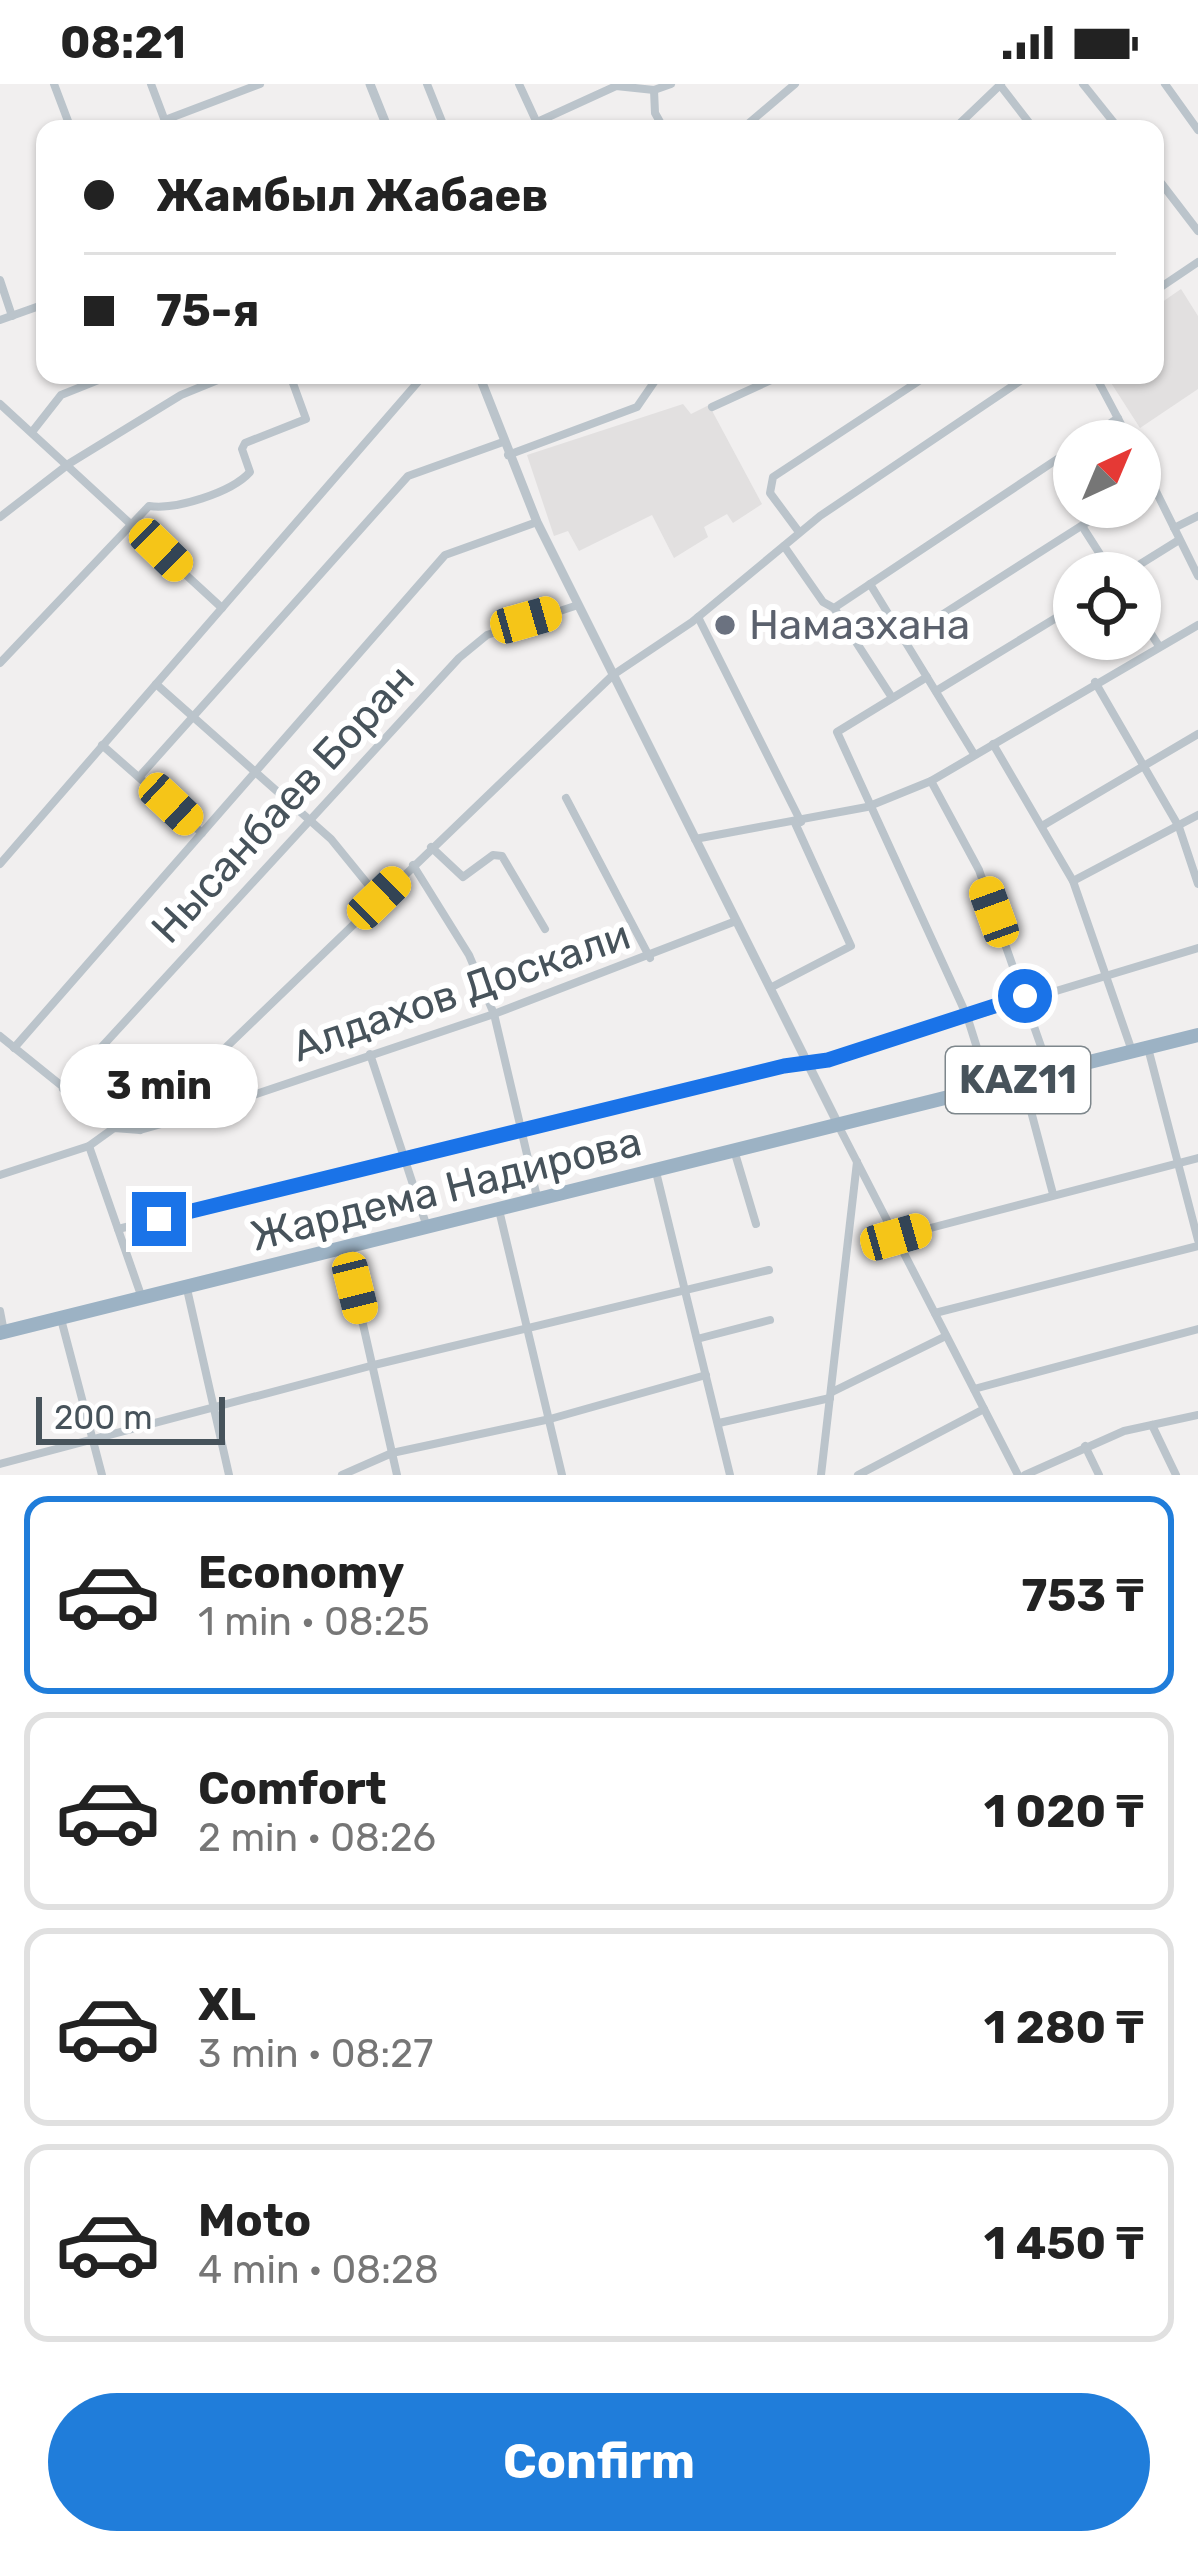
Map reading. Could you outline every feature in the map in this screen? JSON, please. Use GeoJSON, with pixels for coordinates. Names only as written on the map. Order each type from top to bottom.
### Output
{"type":"FeatureCollection","features":[{"type":"Feature","properties":{"kind":"highway","name":"KAZ11"},"geometry":{"type":"LineString","coordinates":[[838,1124],[1198,1035]]}},
{"type":"Feature","properties":{"kind":"highway","name":"Жардема Надирова"},"geometry":{"type":"LineString","coordinates":[[2,1332],[838,1124]]}},
{"type":"Feature","properties":{"kind":"street"},"geometry":{"type":"LineString","coordinates":[[54,84],[68,120]]}},
{"type":"Feature","properties":{"kind":"street"},"geometry":{"type":"LineString","coordinates":[[151,84],[164,120]]}},
{"type":"Feature","properties":{"kind":"street"},"geometry":{"type":"LineString","coordinates":[[177,120],[260,84]]}},
{"type":"Feature","properties":{"kind":"street"},"geometry":{"type":"LineString","coordinates":[[370,84],[384,120]]}},
{"type":"Feature","properties":{"kind":"street"},"geometry":{"type":"LineString","coordinates":[[428,84],[442,120]]}},
{"type":"Feature","properties":{"kind":"street"},"geometry":{"type":"LineString","coordinates":[[519,84],[527,120]]}},
{"type":"Feature","properties":{"kind":"street"},"geometry":{"type":"LineString","coordinates":[[544,120],[616,86],[654,90],[671,84]]}},
{"type":"Feature","properties":{"kind":"street"},"geometry":{"type":"LineString","coordinates":[[753,120],[795,84]]}},
{"type":"Feature","properties":{"kind":"street"},"geometry":{"type":"LineString","coordinates":[[1084,84],[1112,120]]}},
{"type":"Feature","properties":{"kind":"street"},"geometry":{"type":"LineString","coordinates":[[1165,84],[1198,130]]}},
{"type":"Feature","properties":{"kind":"street"},"geometry":{"type":"LineString","coordinates":[[963,120],[1000,85],[1027,120]]}},
{"type":"Feature","properties":{"kind":"street"},"geometry":{"type":"LineString","coordinates":[[654,90],[659,120]]}},
{"type":"Feature","properties":{"kind":"street"},"geometry":{"type":"LineString","coordinates":[[1164,194],[1198,231]]}},
{"type":"Feature","properties":{"kind":"street"},"geometry":{"type":"LineString","coordinates":[[1164,285],[1198,262]]}},
{"type":"Feature","properties":{"kind":"street"},"geometry":{"type":"LineString","coordinates":[[0,280],[12,316]]}},
{"type":"Feature","properties":{"kind":"street"},"geometry":{"type":"LineString","coordinates":[[0,320],[36,307]]}},
{"type":"Feature","properties":{"kind":"street"},"geometry":{"type":"LineString","coordinates":[[32,432],[61,394],[87,384]]}},
{"type":"Feature","properties":{"kind":"street"},"geometry":{"type":"LineString","coordinates":[[0,517],[70,463],[181,395],[208,384]]}},
{"type":"Feature","properties":{"kind":"street"},"geometry":{"type":"LineString","coordinates":[[0,663],[149,506],[168,509],[248,476],[245,443],[306,419],[293,384]]}},
{"type":"Feature","properties":{"kind":"street"},"geometry":{"type":"LineString","coordinates":[[0,865],[416,384]]}},
{"type":"Feature","properties":{"kind":"street"},"geometry":{"type":"LineString","coordinates":[[481,384],[537,522],[578,605],[838,1124],[1021,1475],[1085,1446],[1198,1414]]}},
{"type":"Feature","properties":{"kind":"street"},"geometry":{"type":"LineString","coordinates":[[508,454],[637,407],[653,384]]}},
{"type":"Feature","properties":{"kind":"street"},"geometry":{"type":"LineString","coordinates":[[712,407],[762,384]]}},
{"type":"Feature","properties":{"kind":"street"},"geometry":{"type":"LineString","coordinates":[[799,532],[770,493],[773,477],[914,384]]}},
{"type":"Feature","properties":{"kind":"street"},"geometry":{"type":"LineString","coordinates":[[140,1130],[614,675],[698,617],[799,532],[1016,384]]}},
{"type":"Feature","properties":{"kind":"street"},"geometry":{"type":"LineString","coordinates":[[1100,384],[1115,420]]}},
{"type":"Feature","properties":{"kind":"street"},"geometry":{"type":"LineString","coordinates":[[0,404],[70,463],[222,608]]}},
{"type":"Feature","properties":{"kind":"street"},"geometry":{"type":"LineString","coordinates":[[140,776],[403,488],[408,476],[503,442]]}},
{"type":"Feature","properties":{"kind":"street"},"geometry":{"type":"LineString","coordinates":[[834,608],[1053,462]]}},
{"type":"Feature","properties":{"kind":"street"},"geometry":{"type":"LineString","coordinates":[[1161,500],[1198,575]]}},
{"type":"Feature","properties":{"kind":"street"},"geometry":{"type":"LineString","coordinates":[[1174,528],[1198,516]]}},
{"type":"Feature","properties":{"kind":"street"},"geometry":{"type":"LineString","coordinates":[[14,1048],[445,555],[537,522]]}},
{"type":"Feature","properties":{"kind":"street"},"geometry":{"type":"LineString","coordinates":[[904,639],[1079,528]]}},
{"type":"Feature","properties":{"kind":"street"},"geometry":{"type":"LineString","coordinates":[[1160,552],[1179,540]]}},
{"type":"Feature","properties":{"kind":"street"},"geometry":{"type":"LineString","coordinates":[[784,546],[824,602],[834,608],[891,696]]}},
{"type":"Feature","properties":{"kind":"street"},"geometry":{"type":"LineString","coordinates":[[870,584],[974,754]]}},
{"type":"Feature","properties":{"kind":"street","name":"Нысанбаев Боран"},"geometry":{"type":"LineString","coordinates":[[63,1089],[459,658],[487,635],[578,605]]}},
{"type":"Feature","properties":{"kind":"street"},"geometry":{"type":"LineString","coordinates":[[698,617],[798,822],[851,946],[770,988]]}},
{"type":"Feature","properties":{"kind":"street"},"geometry":{"type":"LineString","coordinates":[[936,691],[1053,620]]}},
{"type":"Feature","properties":{"kind":"street"},"geometry":{"type":"LineString","coordinates":[[1161,645],[1198,626]]}},
{"type":"Feature","properties":{"kind":"street"},"geometry":{"type":"LineString","coordinates":[[695,839],[867,807],[931,781],[1134,660]]}},
{"type":"Feature","properties":{"kind":"street"},"geometry":{"type":"LineString","coordinates":[[927,677],[837,732],[867,807],[967,1016],[989,1088]]}},
{"type":"Feature","properties":{"kind":"street"},"geometry":{"type":"LineString","coordinates":[[1095,682],[1193,847],[1198,884]]}},
{"type":"Feature","properties":{"kind":"street"},"geometry":{"type":"LineString","coordinates":[[156,683],[309,819],[379,898]]}},
{"type":"Feature","properties":{"kind":"street"},"geometry":{"type":"LineString","coordinates":[[1042,826],[1198,734]]}},
{"type":"Feature","properties":{"kind":"street"},"geometry":{"type":"LineString","coordinates":[[935,1313],[1198,1243],[1179,1162],[1073,881],[992,743]]}},
{"type":"Feature","properties":{"kind":"street"},"geometry":{"type":"LineString","coordinates":[[103,745],[202,833]]}},
{"type":"Feature","properties":{"kind":"street"},"geometry":{"type":"LineString","coordinates":[[931,781],[979,870],[1050,1072]]}},
{"type":"Feature","properties":{"kind":"street"},"geometry":{"type":"LineString","coordinates":[[566,798],[650,958]]}},
{"type":"Feature","properties":{"kind":"street"},"geometry":{"type":"LineString","coordinates":[[1073,881],[1198,815]]}},
{"type":"Feature","properties":{"kind":"street"},"geometry":{"type":"LineString","coordinates":[[431,847],[463,877],[493,855],[502,856],[545,929]]}},
{"type":"Feature","properties":{"kind":"street"},"geometry":{"type":"LineString","coordinates":[[412,865],[469,955],[494,1014],[537,1200]]}},
{"type":"Feature","properties":{"kind":"street","name":"Алдахов Доскали"},"geometry":{"type":"LineString","coordinates":[[114,1128],[140,1130],[494,1014],[650,958],[736,921]]}},
{"type":"Feature","properties":{"kind":"street"},"geometry":{"type":"LineString","coordinates":[[118,1229],[808,1063],[1198,948]]}},
{"type":"Feature","properties":{"kind":"street"},"geometry":{"type":"LineString","coordinates":[[0,1036],[114,1128],[89,1146],[0,1175]]}},
{"type":"Feature","properties":{"kind":"street"},"geometry":{"type":"LineString","coordinates":[[370,1054],[427,1227]]}},
{"type":"Feature","properties":{"kind":"street"},"geometry":{"type":"LineString","coordinates":[[1022,1079],[1053,1194]]}},
{"type":"Feature","properties":{"kind":"street"},"geometry":{"type":"LineString","coordinates":[[89,1146],[142,1300]]}},
{"type":"Feature","properties":{"kind":"street"},"geometry":{"type":"LineString","coordinates":[[734,1150],[755,1223]]}},
{"type":"Feature","properties":{"kind":"street"},"geometry":{"type":"LineString","coordinates":[[896,1237],[1198,1158]]}},
{"type":"Feature","properties":{"kind":"street"},"geometry":{"type":"LineString","coordinates":[[821,1475],[857,1161]]}},
{"type":"Feature","properties":{"kind":"street"},"geometry":{"type":"LineString","coordinates":[[655,1170],[730,1475]]}},
{"type":"Feature","properties":{"kind":"street"},"geometry":{"type":"LineString","coordinates":[[499,1210],[562,1475]]}},
{"type":"Feature","properties":{"kind":"street"},"geometry":{"type":"LineString","coordinates":[[346,1249],[397,1475]]}},
{"type":"Feature","properties":{"kind":"street"},"geometry":{"type":"LineString","coordinates":[[0,1464],[374,1365],[528,1332],[769,1270]]}},
{"type":"Feature","properties":{"kind":"street"},"geometry":{"type":"LineString","coordinates":[[187,1289],[229,1475]]}},
{"type":"Feature","properties":{"kind":"street"},"geometry":{"type":"LineString","coordinates":[[0,1311],[2,1332]]}},
{"type":"Feature","properties":{"kind":"street"},"geometry":{"type":"LineString","coordinates":[[61,1319],[102,1475]]}},
{"type":"Feature","properties":{"kind":"street"},"geometry":{"type":"LineString","coordinates":[[697,1339],[770,1320]]}},
{"type":"Feature","properties":{"kind":"street"},"geometry":{"type":"LineString","coordinates":[[974,1389],[1198,1329]]}},
{"type":"Feature","properties":{"kind":"street"},"geometry":{"type":"LineString","coordinates":[[719,1423],[830,1395],[946,1336]]}},
{"type":"Feature","properties":{"kind":"street"},"geometry":{"type":"LineString","coordinates":[[342,1475],[392,1453],[550,1419],[706,1375]]}},
{"type":"Feature","properties":{"kind":"street"},"geometry":{"type":"LineString","coordinates":[[858,1475],[984,1409]]}},
{"type":"Feature","properties":{"kind":"street"},"geometry":{"type":"LineString","coordinates":[[1152,1425],[1176,1475]]}},
{"type":"Feature","properties":{"kind":"street"},"geometry":{"type":"LineString","coordinates":[[1085,1446],[1099,1475]]}},
{"type":"Feature","properties":{"kind":"shaded area"},"geometry":{"type":"Polygon","coordinates":[[[1181,289],[1198,316],[1198,389],[1152,420],[1135,420],[1112,384],[1164,384],[1164,301],[1181,289]]]}},
{"type":"Feature","properties":{"kind":"shaded area"},"geometry":{"type":"Polygon","coordinates":[[[683,404],[691,414],[709,405],[762,504],[733,523],[727,514],[704,527],[708,537],[674,558],[652,515],[579,551],[568,531],[554,536],[527,455],[683,404]]]}},
{"type":"Feature","properties":{"kind":"place","name":"Намазхана"},"geometry":{"type":"Point","coordinates":[725,625]}},
{"type":"Feature","properties":{"kind":"route"},"geometry":{"type":"LineString","coordinates":[[159,1219],[784,1066],[828,1060],[1025,996]]}}]}
